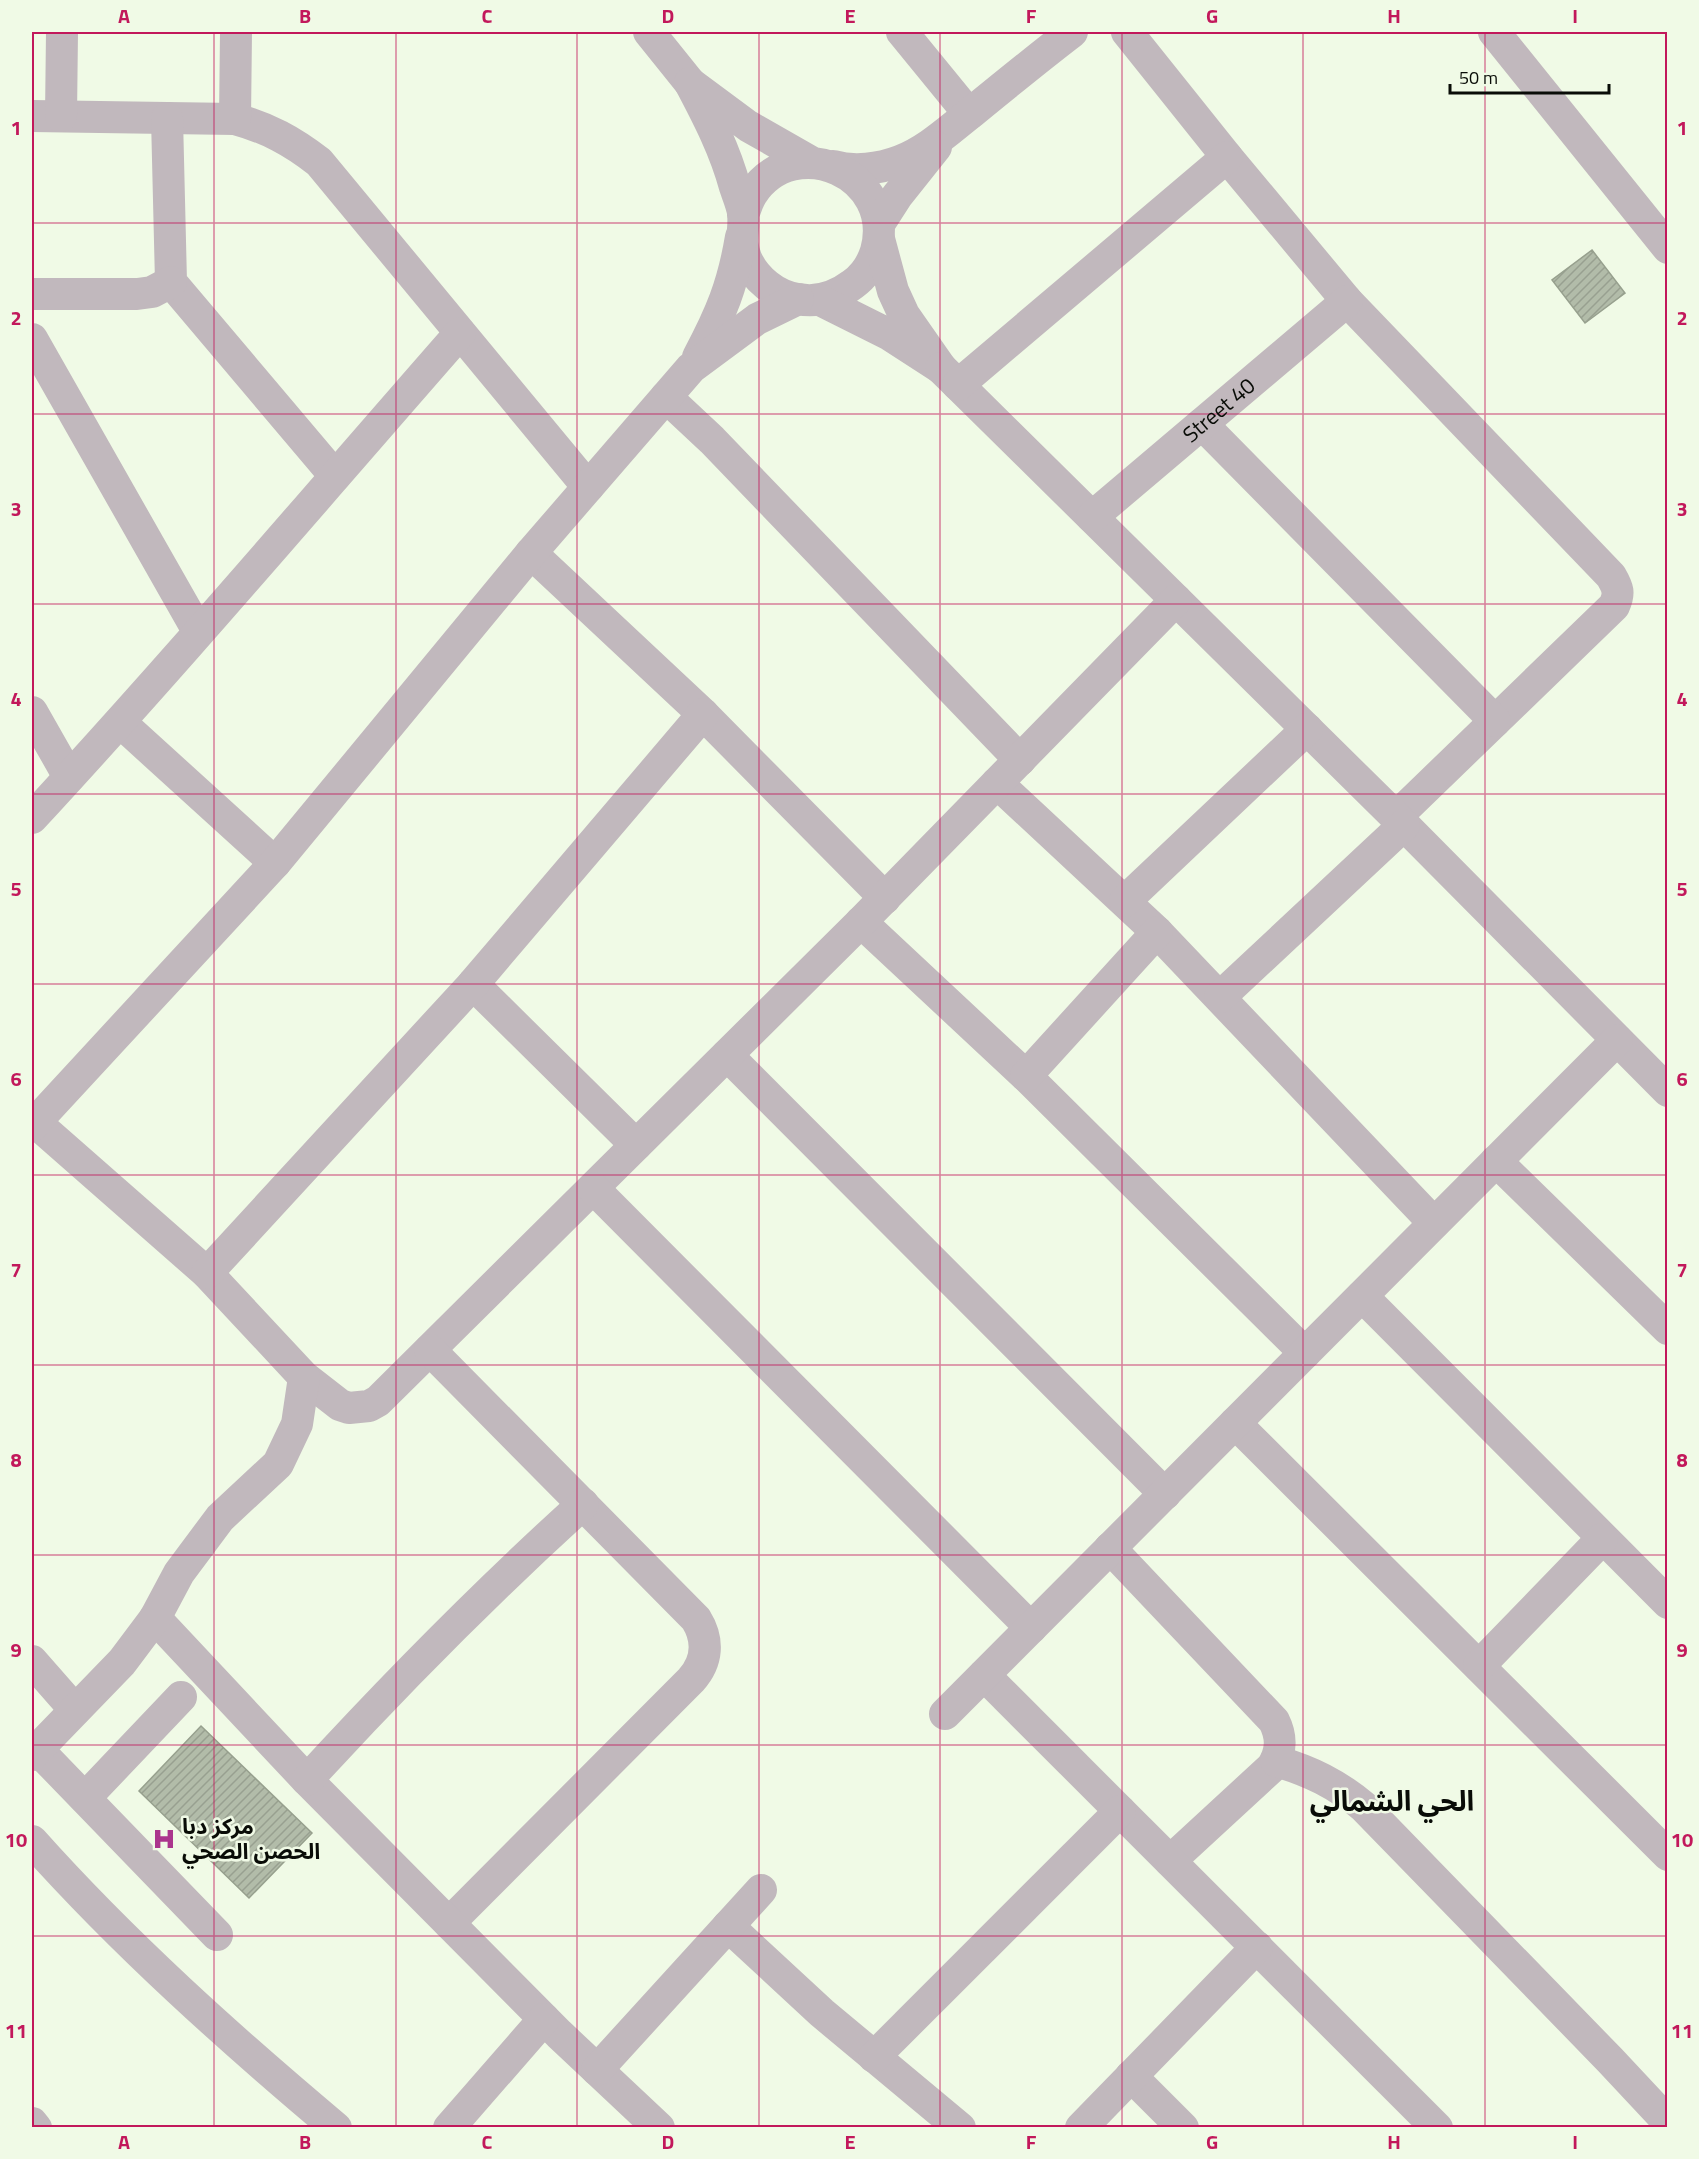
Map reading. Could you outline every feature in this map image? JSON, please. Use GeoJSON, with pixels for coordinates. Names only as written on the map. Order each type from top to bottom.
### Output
{"type":"FeatureCollection","features":[{"type":"Feature","properties":{"kind":"street"},"geometry":{"type":"LineString","coordinates":[[62,32],[46,116],[235,119],[265,127],[299,146],[319,162],[588,487]]}},
{"type":"Feature","properties":{"kind":"street"},"geometry":{"type":"LineString","coordinates":[[235,119],[236,32]]}},
{"type":"Feature","properties":{"kind":"street"},"geometry":{"type":"LineString","coordinates":[[650,32],[690,83],[719,141],[729,166],[742,226],[746,259],[759,278],[777,292],[809,300],[890,335],[949,376]]}},
{"type":"Feature","properties":{"kind":"street"},"geometry":{"type":"LineString","coordinates":[[902,32],[962,120]]}},
{"type":"Feature","properties":{"kind":"street"},"geometry":{"type":"LineString","coordinates":[[692,368],[720,316],[735,272],[742,226],[752,194],[768,177],[789,166],[816,163],[861,169],[901,161],[919,152],[962,120],[1072,32]]}},
{"type":"Feature","properties":{"kind":"street"},"geometry":{"type":"LineString","coordinates":[[1127,32],[1347,301],[1611,576],[1618,588],[1618,598],[1614,606],[1495,721],[1400,821],[1220,997]]}},
{"type":"Feature","properties":{"kind":"street"},"geometry":{"type":"LineString","coordinates":[[1494,32],[1668,248]]}},
{"type":"Feature","properties":{"kind":"street"},"geometry":{"type":"LineString","coordinates":[[690,83],[748,126],[816,163],[839,168],[854,178],[866,191],[875,207],[893,291],[904,315],[949,376],[1400,821],[1668,1091]]}},
{"type":"Feature","properties":{"kind":"street"},"geometry":{"type":"LineString","coordinates":[[167,118],[171,282],[335,476]]}},
{"type":"Feature","properties":{"kind":"street"},"geometry":{"type":"LineString","coordinates":[[962,120],[917,170],[879,231],[873,261],[860,279],[842,293],[809,300],[757,319],[692,368],[531,553],[275,863],[33,1124],[207,1273],[304,1377],[340,1405],[360,1408],[378,1401],[885,898],[1176,600]]}},
{"type":"Feature","properties":{"kind":"street"},"geometry":{"type":"LineString","coordinates":[[949,376],[1227,157]]}},
{"type":"Feature","properties":{"kind":"street"},"geometry":{"type":"LineString","coordinates":[[32,294],[137,294],[152,292],[171,282]]}},
{"type":"Feature","properties":{"kind":"street","name":"Street 40"},"geometry":{"type":"LineString","coordinates":[[1092,517],[1347,301]]}},
{"type":"Feature","properties":{"kind":"street"},"geometry":{"type":"LineString","coordinates":[[32,818],[120,722],[460,333]]}},
{"type":"Feature","properties":{"kind":"street"},"geometry":{"type":"LineString","coordinates":[[32,339],[198,631]]}},
{"type":"Feature","properties":{"kind":"street"},"geometry":{"type":"LineString","coordinates":[[666,398],[728,456],[1020,760]]}},
{"type":"Feature","properties":{"kind":"street"},"geometry":{"type":"LineString","coordinates":[[1202,424],[1495,721]]}},
{"type":"Feature","properties":{"kind":"street"},"geometry":{"type":"LineString","coordinates":[[531,553],[703,714],[885,898]]}},
{"type":"Feature","properties":{"kind":"street"},"geometry":{"type":"LineString","coordinates":[[32,712],[69,777]]}},
{"type":"Feature","properties":{"kind":"street"},"geometry":{"type":"LineString","coordinates":[[207,1273],[472,984],[703,714]]}},
{"type":"Feature","properties":{"kind":"street"},"geometry":{"type":"LineString","coordinates":[[120,722],[275,863]]}},
{"type":"Feature","properties":{"kind":"street"},"geometry":{"type":"LineString","coordinates":[[1125,901],[1307,729]]}},
{"type":"Feature","properties":{"kind":"street"},"geometry":{"type":"LineString","coordinates":[[997,783],[1157,932],[1434,1223]]}},
{"type":"Feature","properties":{"kind":"street"},"geometry":{"type":"LineString","coordinates":[[861,922],[1026,1076],[1305,1353]]}},
{"type":"Feature","properties":{"kind":"street"},"geometry":{"type":"LineString","coordinates":[[1026,1076],[1157,932]]}},
{"type":"Feature","properties":{"kind":"street"},"geometry":{"type":"LineString","coordinates":[[472,984],[636,1145]]}},
{"type":"Feature","properties":{"kind":"street"},"geometry":{"type":"LineString","coordinates":[[945,1714],[1617,1040]]}},
{"type":"Feature","properties":{"kind":"street"},"geometry":{"type":"LineString","coordinates":[[727,1055],[1165,1494]]}},
{"type":"Feature","properties":{"kind":"street"},"geometry":{"type":"LineString","coordinates":[[1496,1161],[1668,1329]]}},
{"type":"Feature","properties":{"kind":"street"},"geometry":{"type":"LineString","coordinates":[[593,1188],[1031,1628]]}},
{"type":"Feature","properties":{"kind":"street"},"geometry":{"type":"LineString","coordinates":[[1362,1296],[1668,1603]]}},
{"type":"Feature","properties":{"kind":"street"},"geometry":{"type":"LineString","coordinates":[[430,1350],[696,1619],[704,1635],[705,1653],[703,1663],[691,1680],[449,1923]]}},
{"type":"Feature","properties":{"kind":"street"},"geometry":{"type":"LineString","coordinates":[[217,1935],[85,1798],[34,1752],[122,1662],[155,1618],[179,1573],[220,1518],[278,1464],[297,1424],[304,1377]]}},
{"type":"Feature","properties":{"kind":"street"},"geometry":{"type":"LineString","coordinates":[[1235,1423],[1668,1855]]}},
{"type":"Feature","properties":{"kind":"street"},"geometry":{"type":"LineString","coordinates":[[306,1780],[441,1638],[510,1570],[583,1504]]}},
{"type":"Feature","properties":{"kind":"street"},"geometry":{"type":"LineString","coordinates":[[1479,1666],[1602,1539]]}},
{"type":"Feature","properties":{"kind":"street"},"geometry":{"type":"LineString","coordinates":[[1110,1548],[1274,1721],[1280,1736],[1279,1753],[1268,1772],[1170,1861]]}},
{"type":"Feature","properties":{"kind":"street"},"geometry":{"type":"LineString","coordinates":[[155,1618],[306,1780],[544,2019],[659,2127]]}},
{"type":"Feature","properties":{"kind":"street"},"geometry":{"type":"LineString","coordinates":[[32,1661],[75,1710]]}},
{"type":"Feature","properties":{"kind":"street"},"geometry":{"type":"LineString","coordinates":[[984,1675],[1437,2127]]}},
{"type":"Feature","properties":{"kind":"street"},"geometry":{"type":"LineString","coordinates":[[85,1798],[181,1697]]}},
{"type":"Feature","properties":{"kind":"street"},"geometry":{"type":"LineString","coordinates":[[1276,1761],[1321,1777],[1364,1807],[1668,2122]]}},
{"type":"Feature","properties":{"kind":"street"},"geometry":{"type":"LineString","coordinates":[[874,2057],[1120,1811]]}},
{"type":"Feature","properties":{"kind":"street"},"geometry":{"type":"LineString","coordinates":[[32,1841],[74,1888],[251,2057],[336,2127]]}},
{"type":"Feature","properties":{"kind":"street"},"geometry":{"type":"LineString","coordinates":[[597,2070],[761,1890]]}},
{"type":"Feature","properties":{"kind":"street"},"geometry":{"type":"LineString","coordinates":[[728,1926],[822,2013],[960,2127]]}},
{"type":"Feature","properties":{"kind":"street"},"geometry":{"type":"LineString","coordinates":[[1081,2127],[1257,1947]]}},
{"type":"Feature","properties":{"kind":"street"},"geometry":{"type":"LineString","coordinates":[[449,2127],[544,2019]]}},
{"type":"Feature","properties":{"kind":"street"},"geometry":{"type":"LineString","coordinates":[[1610,2060],[1650,2086],[1668,2090]]}},
{"type":"Feature","properties":{"kind":"street"},"geometry":{"type":"LineString","coordinates":[[1131,2076],[1183,2127]]}},
{"type":"Feature","properties":{"kind":"street"},"geometry":{"type":"LineString","coordinates":[[32,2123],[36,2127]]}},
{"type":"Feature","properties":{"kind":"building"},"geometry":{"type":"Polygon","coordinates":[[[1592,250],[1625,293],[1585,323],[1552,280],[1592,250]]]}},
{"type":"Feature","properties":{"kind":"building"},"geometry":{"type":"Polygon","coordinates":[[[201,1726],[312,1833],[249,1898],[139,1791],[201,1726]]]}},
{"type":"Feature","properties":{"kind":"place","name":"مركز دبا الحصن الصحي"},"geometry":{"type":"Point","coordinates":[164,1839]}},
{"type":"Feature","properties":{"kind":"district","name":"الحي الشمالي"},"geometry":{"type":"Point","coordinates":[1392,1801]}}]}
